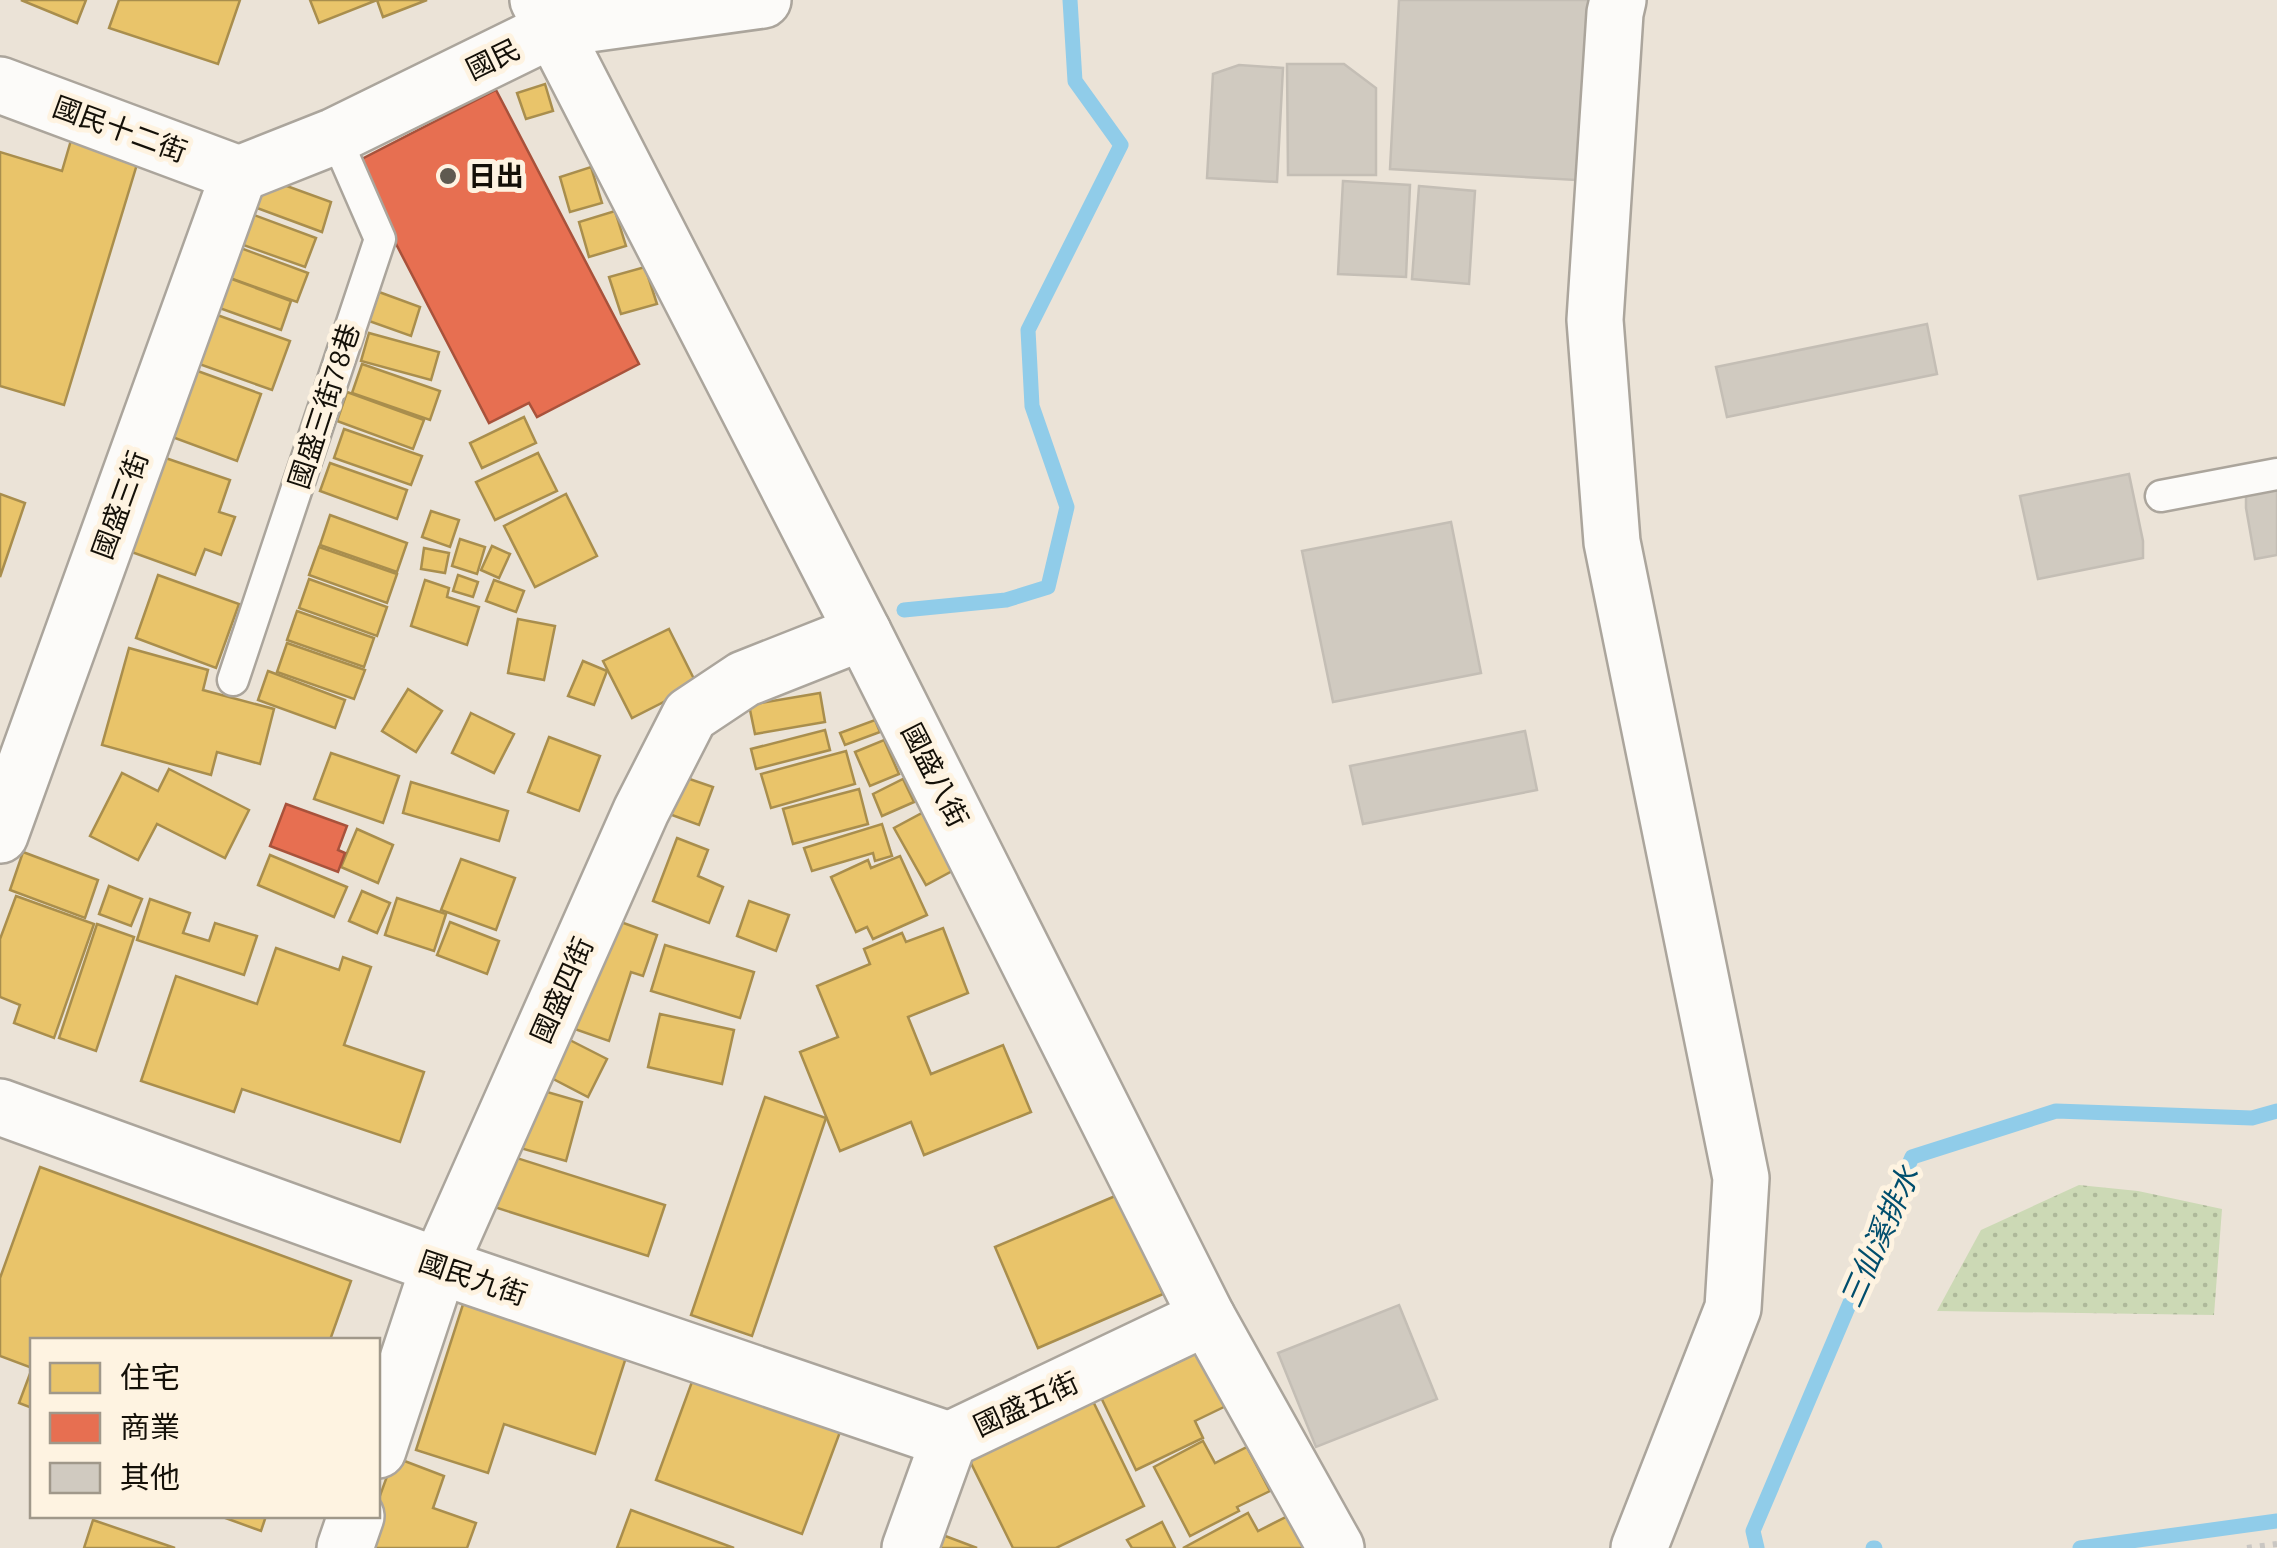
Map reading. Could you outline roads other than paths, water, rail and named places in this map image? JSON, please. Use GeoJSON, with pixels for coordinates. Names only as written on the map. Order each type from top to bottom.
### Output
{"type":"FeatureCollection","features":[{"type":"Feature","properties":{"kind":"street","name":"國民"},"geometry":{"type":"LineString","coordinates":[[239,174],[335,136],[546,15],[762,0]]}},
{"type":"Feature","properties":{"kind":"street"},"geometry":{"type":"LineString","coordinates":[[1618,0],[1614,13],[1595,320],[1612,542],[1741,1178],[1733,1308],[1639,1548]]}},
{"type":"Feature","properties":{"kind":"street","name":"國盛八街"},"geometry":{"type":"LineString","coordinates":[[546,15],[863,632],[1207,1318],[1336,1548]]}},
{"type":"Feature","properties":{"kind":"street","name":"國民十二街"},"geometry":{"type":"LineString","coordinates":[[0,84],[239,174]]}},
{"type":"Feature","properties":{"kind":"street","name":"國盛三街"},"geometry":{"type":"LineString","coordinates":[[0,835],[239,174]]}},
{"type":"Feature","properties":{"kind":"street","name":"國盛四街"},"geometry":{"type":"LineString","coordinates":[[380,1444],[440,1266],[641,812],[690,715],[744,678],[863,632]]}},
{"type":"Feature","properties":{"kind":"street","name":"國民九街"},"geometry":{"type":"LineString","coordinates":[[0,1107],[440,1266],[949,1440]]}},
{"type":"Feature","properties":{"kind":"street","name":"國盛五街"},"geometry":{"type":"LineString","coordinates":[[910,1548],[949,1440],[1207,1318]]}},
{"type":"Feature","properties":{"kind":"street"},"geometry":{"type":"LineString","coordinates":[[344,1548],[355,1518]]}},
{"type":"Feature","properties":{"kind":"lane","name":"國盛三街78巷"},"geometry":{"type":"LineString","coordinates":[[233,680],[380,239],[335,136]]}},
{"type":"Feature","properties":{"kind":"lane"},"geometry":{"type":"LineString","coordinates":[[2162,496],[2277,474]]}},
{"type":"Feature","properties":{"kind":"waterway"},"geometry":{"type":"LineString","coordinates":[[904,610],[1006,600],[1048,587],[1067,507],[1032,406],[1028,330],[1121,145],[1075,81],[1070,0]]}},
{"type":"Feature","properties":{"kind":"waterway","name":"三仙溪排水"},"geometry":{"type":"LineString","coordinates":[[1757,1548],[1753,1531],[1912,1157],[2056,1111],[2252,1118],[2277,1111]]}},
{"type":"Feature","properties":{"kind":"waterway"},"geometry":{"type":"LineString","coordinates":[[2080,1548],[2277,1521]]}},
{"type":"Feature","properties":{"kind":"place","name":"日出"},"geometry":{"type":"Point","coordinates":[448,176]}}]}
